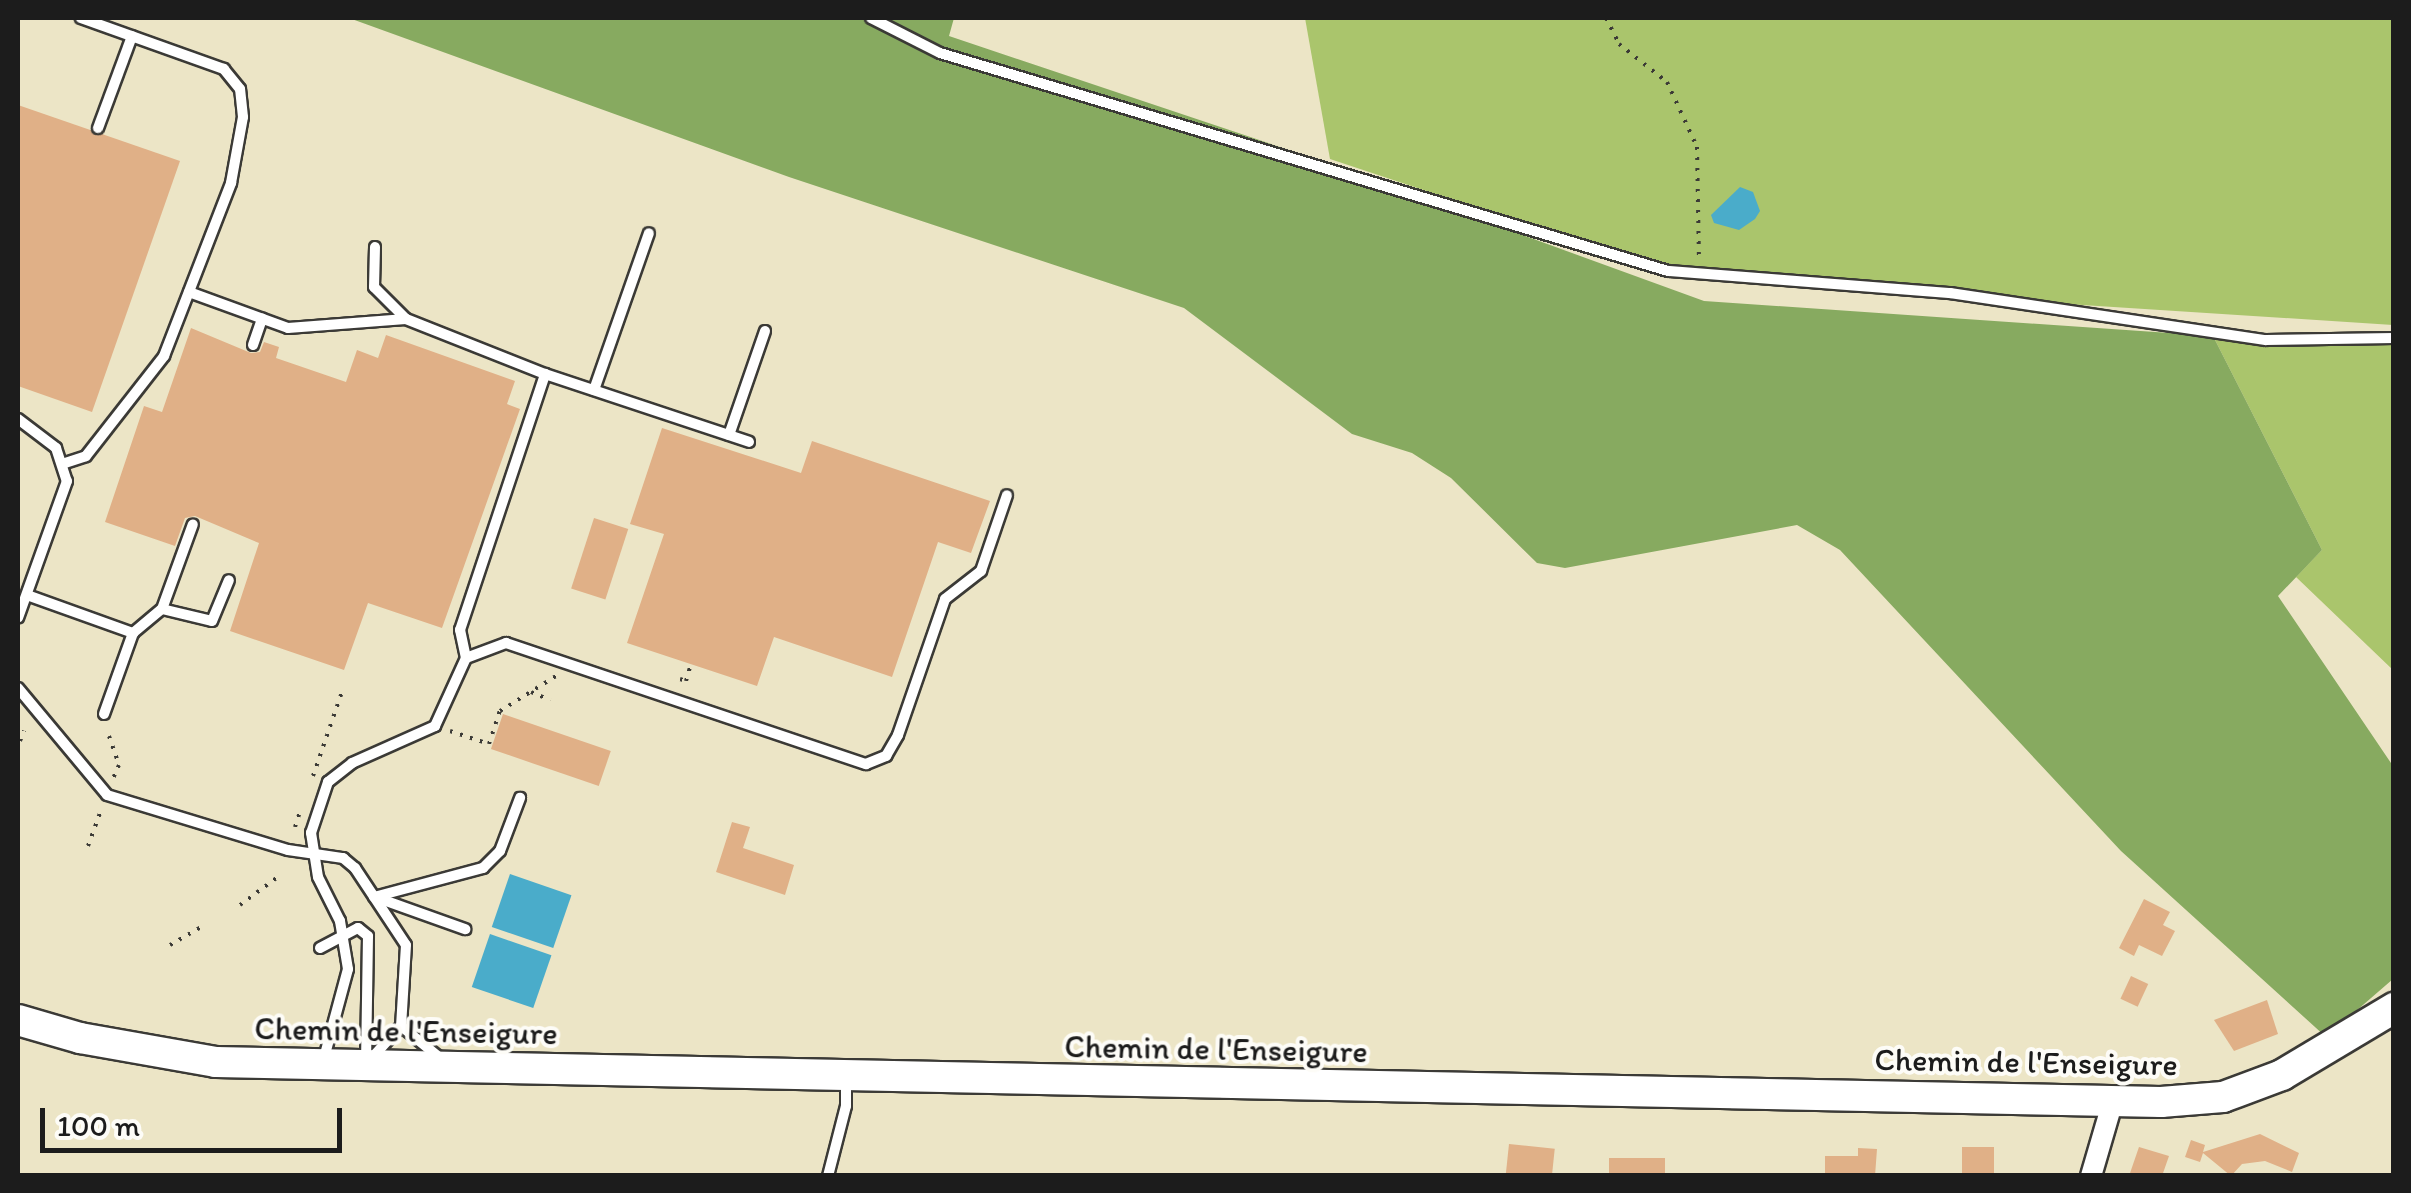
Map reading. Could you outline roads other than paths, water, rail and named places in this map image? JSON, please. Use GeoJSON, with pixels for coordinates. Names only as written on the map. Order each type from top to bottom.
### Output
{"type":"FeatureCollection","features":[{"type":"Feature","properties":{"kind":"street","name":"Chemin de l'Enseigure"},"geometry":{"type":"LineString","coordinates":[[18,1020],[80,1038],[216,1062],[1578,1092],[1966,1093],[2113,1102],[2196,1102],[2248,1088],[2321,1056],[2394,1008]]}},
{"type":"Feature","properties":{"kind":"street"},"geometry":{"type":"LineString","coordinates":[[2091,1176],[2113,1102]]}},
{"type":"Feature","properties":{"kind":"lane"},"geometry":{"type":"LineString","coordinates":[[62,464],[86,456],[164,356],[231,183],[243,117],[240,89],[224,69],[81,18]]}},
{"type":"Feature","properties":{"kind":"lane"},"geometry":{"type":"LineString","coordinates":[[872,18],[940,53],[1668,272],[1950,292],[2266,340],[2394,338]]}},
{"type":"Feature","properties":{"kind":"lane"},"geometry":{"type":"LineString","coordinates":[[98,128],[132,36]]}},
{"type":"Feature","properties":{"kind":"lane"},"geometry":{"type":"LineString","coordinates":[[594,390],[650,233]]}},
{"type":"Feature","properties":{"kind":"lane"},"geometry":{"type":"LineString","coordinates":[[375,246],[374,287],[406,319],[544,374],[749,442]]}},
{"type":"Feature","properties":{"kind":"lane"},"geometry":{"type":"LineString","coordinates":[[189,292],[288,328],[406,319]]}},
{"type":"Feature","properties":{"kind":"lane"},"geometry":{"type":"LineString","coordinates":[[253,345],[262,319]]}},
{"type":"Feature","properties":{"kind":"lane"},"geometry":{"type":"LineString","coordinates":[[730,436],[766,331]]}},
{"type":"Feature","properties":{"kind":"lane"},"geometry":{"type":"LineString","coordinates":[[322,1064],[348,969],[344,936],[314,856],[311,833],[328,782],[352,764],[436,726],[466,658],[460,630],[544,374]]}},
{"type":"Feature","properties":{"kind":"lane"},"geometry":{"type":"LineString","coordinates":[[18,420],[56,448],[68,481],[18,618]]}},
{"type":"Feature","properties":{"kind":"lane"},"geometry":{"type":"LineString","coordinates":[[466,658],[506,643],[866,764],[886,756],[892,746],[945,599],[981,571],[1007,495]]}},
{"type":"Feature","properties":{"kind":"lane"},"geometry":{"type":"LineString","coordinates":[[104,714],[133,633],[162,609],[193,524]]}},
{"type":"Feature","properties":{"kind":"lane"},"geometry":{"type":"LineString","coordinates":[[162,609],[212,621],[229,580]]}},
{"type":"Feature","properties":{"kind":"lane"},"geometry":{"type":"LineString","coordinates":[[26,595],[133,633]]}},
{"type":"Feature","properties":{"kind":"lane"},"geometry":{"type":"LineString","coordinates":[[18,688],[107,795],[314,856],[343,858],[406,945],[401,1026],[366,1064]]}},
{"type":"Feature","properties":{"kind":"lane"},"geometry":{"type":"LineString","coordinates":[[374,897],[483,868],[500,850],[520,798]]}},
{"type":"Feature","properties":{"kind":"lane"},"geometry":{"type":"LineString","coordinates":[[374,897],[465,929]]}},
{"type":"Feature","properties":{"kind":"lane"},"geometry":{"type":"LineString","coordinates":[[320,948],[358,928],[368,936],[366,1064]]}},
{"type":"Feature","properties":{"kind":"lane"},"geometry":{"type":"LineString","coordinates":[[401,1026],[452,1068]]}},
{"type":"Feature","properties":{"kind":"lane"},"geometry":{"type":"LineString","coordinates":[[828,1176],[846,1106],[846,1075]]}},
{"type":"Feature","properties":{"kind":"water"},"geometry":{"type":"Polygon","coordinates":[[[1740,187],[1753,192],[1760,211],[1755,219],[1739,230],[1714,223],[1711,215],[1740,187]]]}},
{"type":"Feature","properties":{"kind":"water"},"geometry":{"type":"Polygon","coordinates":[[[510,874],[571,895],[553,948],[492,927],[510,874]]]}},
{"type":"Feature","properties":{"kind":"water"},"geometry":{"type":"Polygon","coordinates":[[[490,934],[551,955],[533,1008],[472,987],[490,934]]]}}]}
